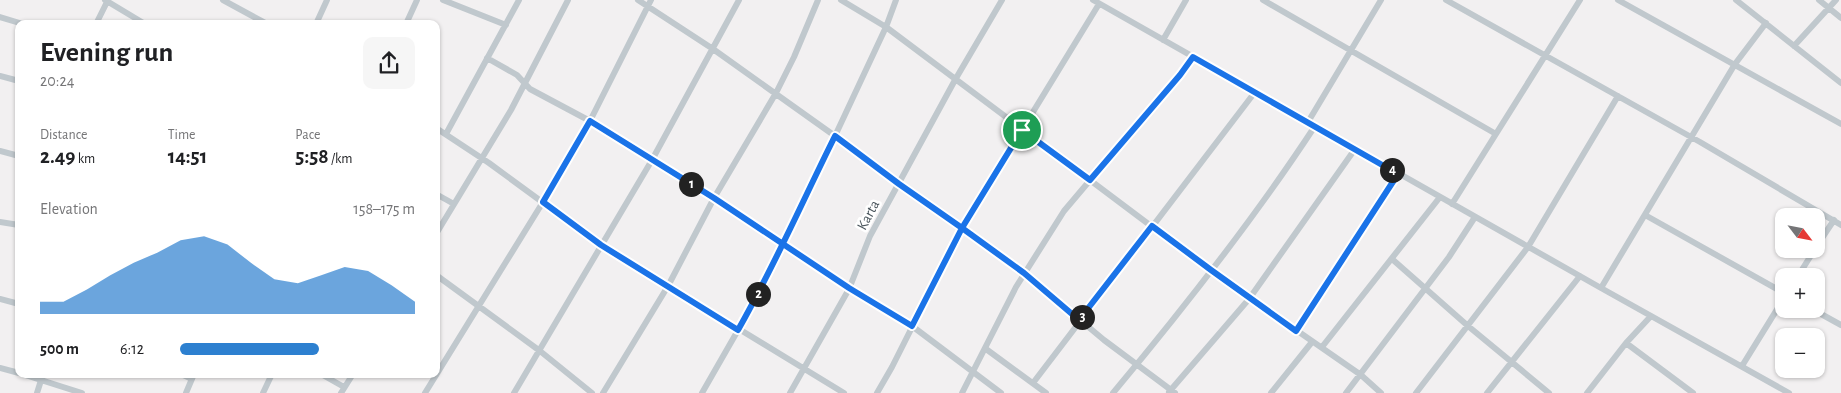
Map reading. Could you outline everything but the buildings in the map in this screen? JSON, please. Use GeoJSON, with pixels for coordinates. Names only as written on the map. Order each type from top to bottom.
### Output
{"type":"FeatureCollection","features":[{"type":"Feature","properties":{"kind":"street"},"geometry":{"type":"LineString","coordinates":[[98,20],[107,0],[139,20]]}},
{"type":"Feature","properties":{"kind":"street"},"geometry":{"type":"LineString","coordinates":[[223,0],[260,20]]}},
{"type":"Feature","properties":{"kind":"street"},"geometry":{"type":"LineString","coordinates":[[318,20],[327,0]]}},
{"type":"Feature","properties":{"kind":"street"},"geometry":{"type":"LineString","coordinates":[[408,20],[417,0]]}},
{"type":"Feature","properties":{"kind":"street"},"geometry":{"type":"LineString","coordinates":[[443,0],[506,25]]}},
{"type":"Feature","properties":{"kind":"street"},"geometry":{"type":"LineString","coordinates":[[446,134],[519,0]]}},
{"type":"Feature","properties":{"kind":"street"},"geometry":{"type":"LineString","coordinates":[[440,227],[511,110],[568,0]]}},
{"type":"Feature","properties":{"kind":"street"},"geometry":{"type":"LineString","coordinates":[[638,0],[649,3],[776,92],[899,184],[1024,273],[1079,320],[1171,392],[1249,298],[1355,149]]}},
{"type":"Feature","properties":{"kind":"street"},"geometry":{"type":"LineString","coordinates":[[514,393],[652,160],[740,0]]}},
{"type":"Feature","properties":{"kind":"street"},"geometry":{"type":"LineString","coordinates":[[603,393],[668,286],[714,198],[776,92],[794,57],[818,0]]}},
{"type":"Feature","properties":{"kind":"street"},"geometry":{"type":"LineString","coordinates":[[841,0],[886,28],[1249,298],[1361,375],[1381,393]]}},
{"type":"Feature","properties":{"kind":"street"},"geometry":{"type":"LineString","coordinates":[[702,393],[738,330],[835,136],[886,28],[896,0]]}},
{"type":"Feature","properties":{"kind":"street","name":"Karta"},"geometry":{"type":"LineString","coordinates":[[790,393],[849,288],[870,236],[955,80],[1002,0]]}},
{"type":"Feature","properties":{"kind":"street"},"geometry":{"type":"LineString","coordinates":[[1163,40],[1186,0]]}},
{"type":"Feature","properties":{"kind":"street"},"geometry":{"type":"LineString","coordinates":[[1263,0],[1496,134]]}},
{"type":"Feature","properties":{"kind":"street"},"geometry":{"type":"LineString","coordinates":[[1308,122],[1381,0]]}},
{"type":"Feature","properties":{"kind":"street"},"geometry":{"type":"LineString","coordinates":[[1446,0],[1692,138],[1841,225]]}},
{"type":"Feature","properties":{"kind":"street"},"geometry":{"type":"LineString","coordinates":[[1452,204],[1580,0]]}},
{"type":"Feature","properties":{"kind":"street"},"geometry":{"type":"LineString","coordinates":[[1618,0],[1841,124]]}},
{"type":"Feature","properties":{"kind":"street"},"geometry":{"type":"LineString","coordinates":[[1736,0],[1841,83]]}},
{"type":"Feature","properties":{"kind":"street"},"geometry":{"type":"LineString","coordinates":[[1819,0],[1841,18]]}},
{"type":"Feature","properties":{"kind":"street"},"geometry":{"type":"LineString","coordinates":[[1794,46],[1836,0]]}},
{"type":"Feature","properties":{"kind":"street"},"geometry":{"type":"LineString","coordinates":[[877,393],[962,228],[1022,130],[1096,2],[1398,174],[1790,393]]}},
{"type":"Feature","properties":{"kind":"street"},"geometry":{"type":"LineString","coordinates":[[440,369],[543,202],[590,121],[649,3]]}},
{"type":"Feature","properties":{"kind":"street"},"geometry":{"type":"LineString","coordinates":[[0,17],[15,22]]}},
{"type":"Feature","properties":{"kind":"street"},"geometry":{"type":"LineString","coordinates":[[1601,288],[1735,64],[1766,23]]}},
{"type":"Feature","properties":{"kind":"street"},"geometry":{"type":"LineString","coordinates":[[962,393],[1024,273],[1064,211],[1180,75],[1193,57]]}},
{"type":"Feature","properties":{"kind":"street"},"geometry":{"type":"LineString","coordinates":[[487,58],[517,75],[530,89],[590,121],[714,198],[849,288],[912,326],[1001,393]]}},
{"type":"Feature","properties":{"kind":"street"},"geometry":{"type":"LineString","coordinates":[[0,76],[15,80]]}},
{"type":"Feature","properties":{"kind":"street"},"geometry":{"type":"LineString","coordinates":[[1033,383],[1079,320],[1255,92]]}},
{"type":"Feature","properties":{"kind":"street"},"geometry":{"type":"LineString","coordinates":[[1416,393],[1528,247],[1618,96]]}},
{"type":"Feature","properties":{"kind":"street"},"geometry":{"type":"LineString","coordinates":[[1113,393],[1211,270],[1315,126]]}},
{"type":"Feature","properties":{"kind":"street"},"geometry":{"type":"LineString","coordinates":[[440,130],[482,158],[601,245],[844,393]]}},
{"type":"Feature","properties":{"kind":"street"},"geometry":{"type":"LineString","coordinates":[[0,151],[15,155]]}},
{"type":"Feature","properties":{"kind":"street"},"geometry":{"type":"LineString","coordinates":[[1296,331],[1398,174]]}},
{"type":"Feature","properties":{"kind":"street"},"geometry":{"type":"LineString","coordinates":[[440,196],[454,204]]}},
{"type":"Feature","properties":{"kind":"street"},"geometry":{"type":"LineString","coordinates":[[1322,347],[1440,197]]}},
{"type":"Feature","properties":{"kind":"street"},"geometry":{"type":"LineString","coordinates":[[1645,215],[1775,288]]}},
{"type":"Feature","properties":{"kind":"street"},"geometry":{"type":"LineString","coordinates":[[1346,393],[1426,288],[1475,217]]}},
{"type":"Feature","properties":{"kind":"street"},"geometry":{"type":"LineString","coordinates":[[1825,234],[1834,220]]}},
{"type":"Feature","properties":{"kind":"street"},"geometry":{"type":"LineString","coordinates":[[0,222],[15,224]]}},
{"type":"Feature","properties":{"kind":"street"},"geometry":{"type":"LineString","coordinates":[[1392,259],[1468,326],[1549,393]]}},
{"type":"Feature","properties":{"kind":"street"},"geometry":{"type":"LineString","coordinates":[[1487,393],[1580,276]]}},
{"type":"Feature","properties":{"kind":"street"},"geometry":{"type":"LineString","coordinates":[[440,279],[540,351],[592,393]]}},
{"type":"Feature","properties":{"kind":"street"},"geometry":{"type":"LineString","coordinates":[[0,299],[15,303]]}},
{"type":"Feature","properties":{"kind":"street"},"geometry":{"type":"LineString","coordinates":[[1742,366],[1775,313]]}},
{"type":"Feature","properties":{"kind":"street"},"geometry":{"type":"LineString","coordinates":[[1589,392],[1626,343],[1651,316]]}},
{"type":"Feature","properties":{"kind":"street"},"geometry":{"type":"LineString","coordinates":[[1825,316],[1841,325]]}},
{"type":"Feature","properties":{"kind":"street"},"geometry":{"type":"LineString","coordinates":[[1271,393],[1312,342]]}},
{"type":"Feature","properties":{"kind":"street"},"geometry":{"type":"LineString","coordinates":[[1626,343],[1693,393]]}},
{"type":"Feature","properties":{"kind":"street"},"geometry":{"type":"LineString","coordinates":[[986,349],[1046,393]]}},
{"type":"Feature","properties":{"kind":"street"},"geometry":{"type":"LineString","coordinates":[[0,368],[15,372]]}},
{"type":"Feature","properties":{"kind":"street"},"geometry":{"type":"LineString","coordinates":[[36,393],[42,378]]}},
{"type":"Feature","properties":{"kind":"street"},"geometry":{"type":"LineString","coordinates":[[44,378],[82,393]]}},
{"type":"Feature","properties":{"kind":"street"},"geometry":{"type":"LineString","coordinates":[[186,393],[192,378]]}},
{"type":"Feature","properties":{"kind":"street"},"geometry":{"type":"LineString","coordinates":[[263,393],[270,378]]}},
{"type":"Feature","properties":{"kind":"street"},"geometry":{"type":"LineString","coordinates":[[326,378],[342,390],[350,378]]}},
{"type":"Feature","properties":{"kind":"street"},"geometry":{"type":"LineString","coordinates":[[425,393],[434,378]]}},
{"type":"Feature","properties":{"kind":"route"},"geometry":{"type":"LineString","coordinates":[[1022,130],[962,228],[912,326],[849,288],[782,243],[714,198],[590,121],[543,202],[601,245],[738,330],[749,311],[782,243],[835,136],[899,184],[962,228],[1024,273],[1079,320],[1152,226],[1296,331],[1398,174],[1193,57],[1180,75],[1090,180],[1022,130]]}}]}
